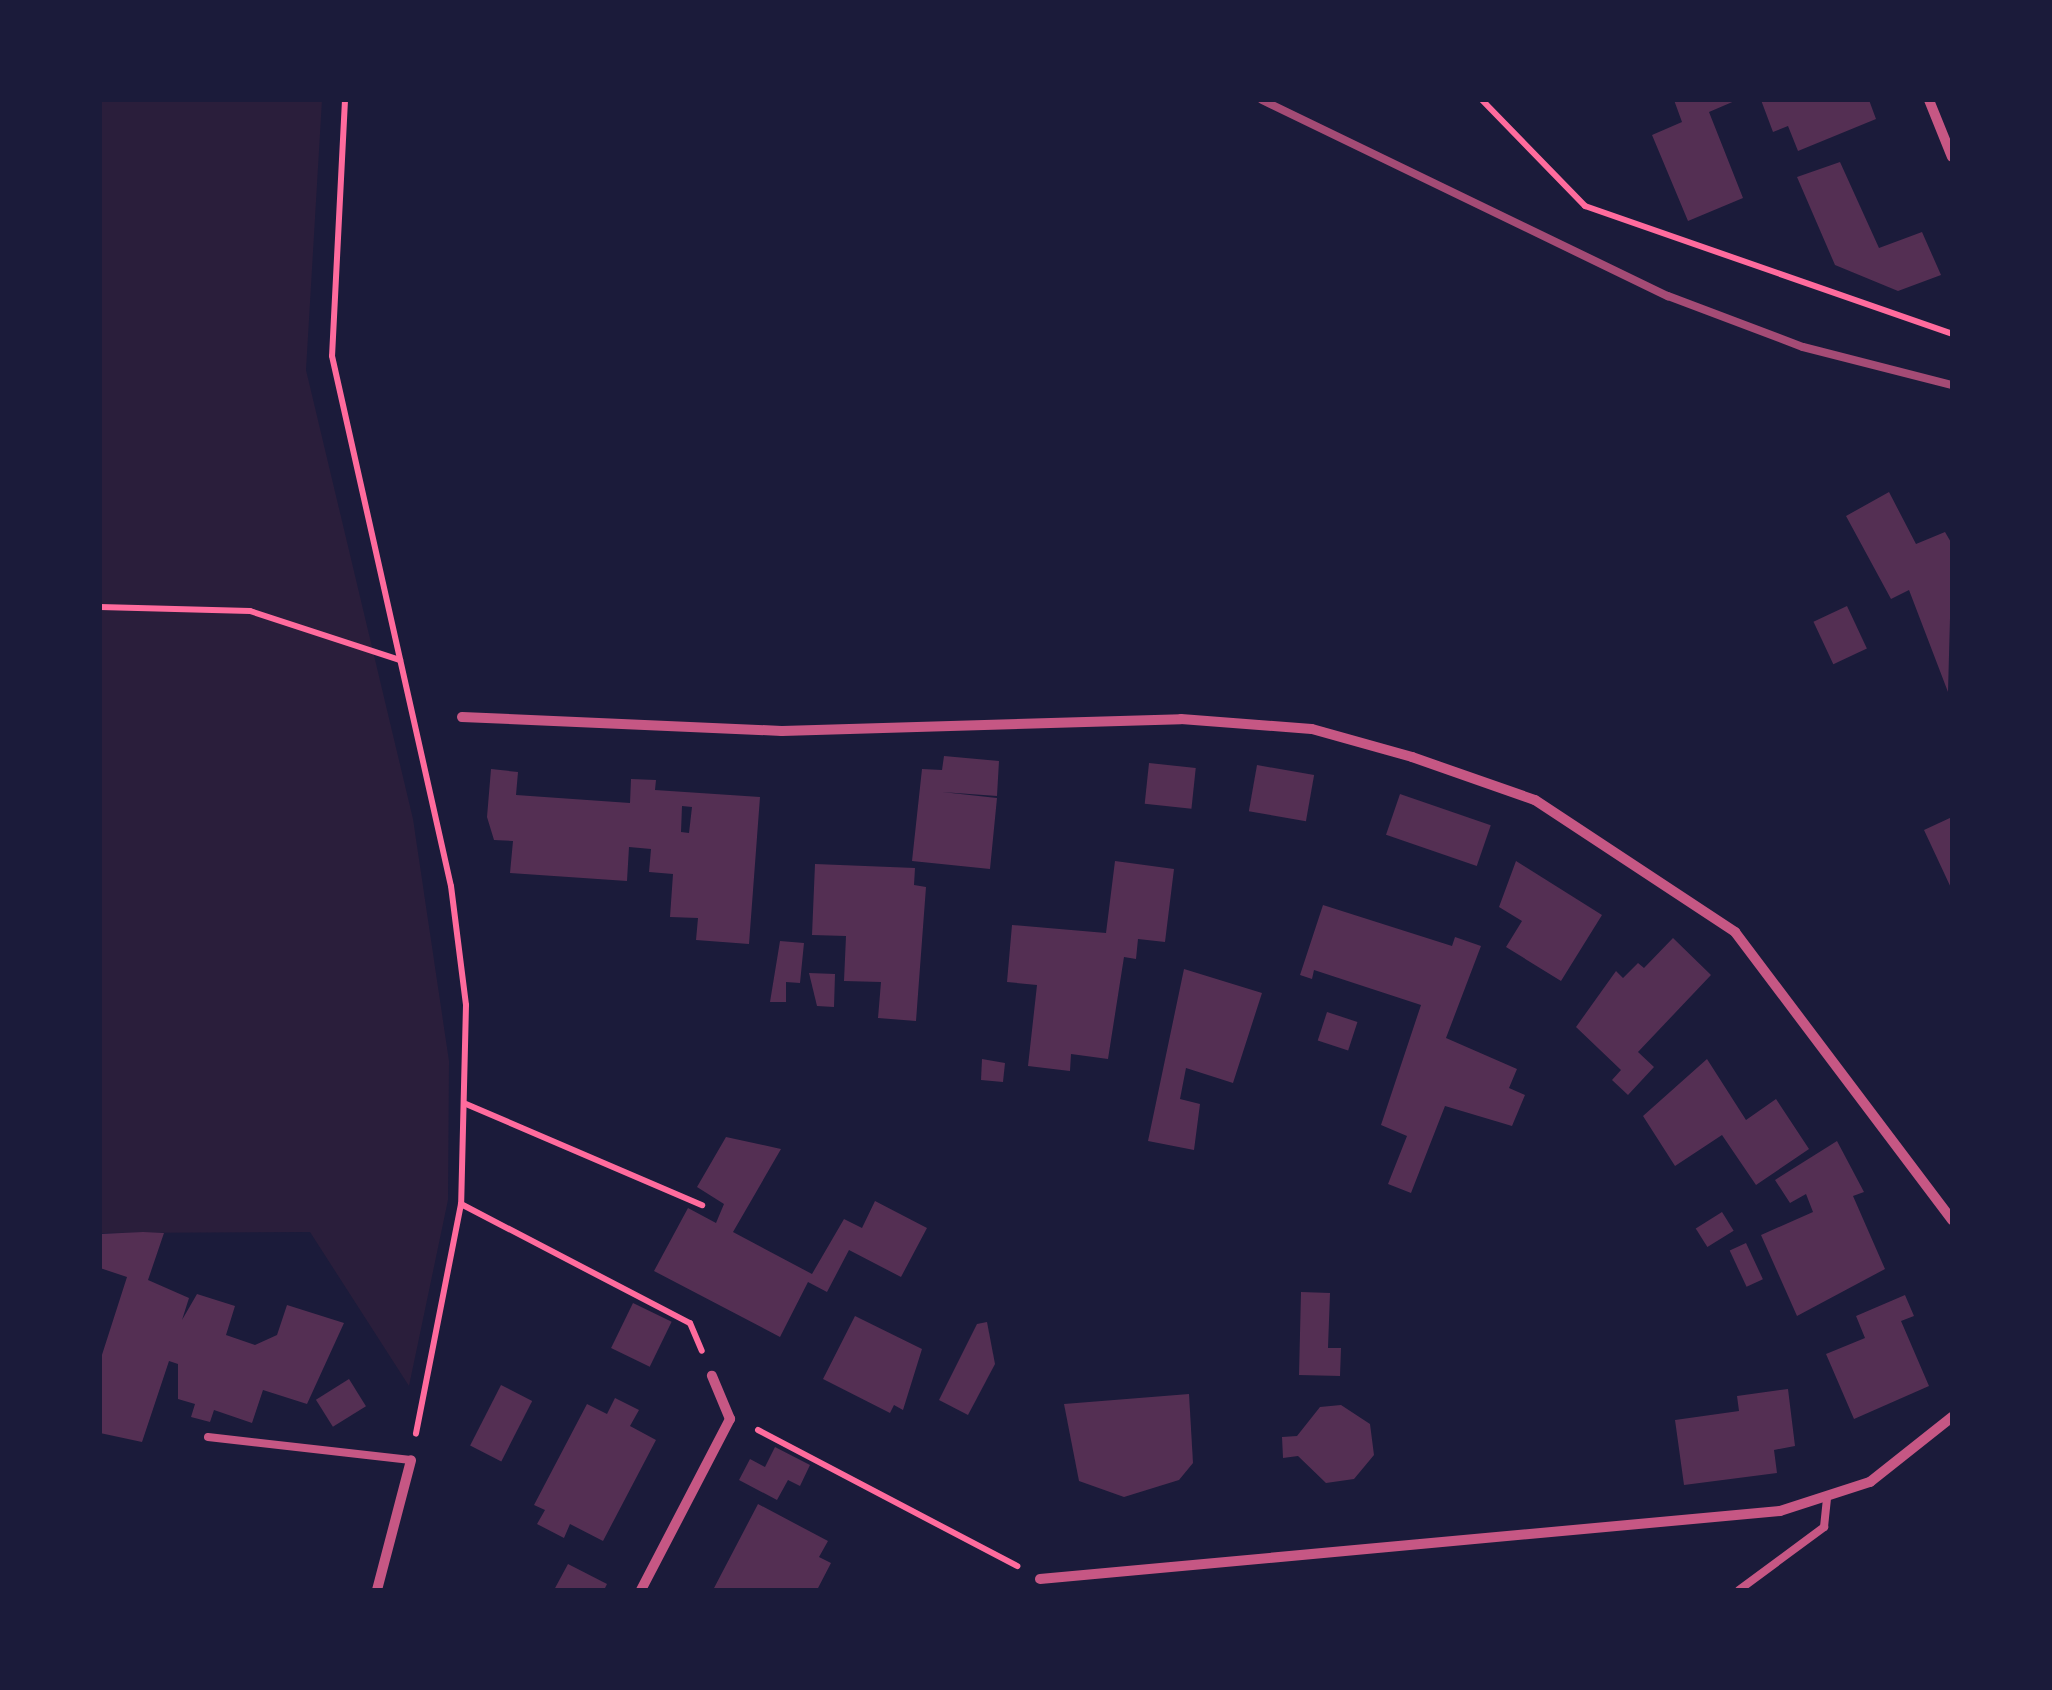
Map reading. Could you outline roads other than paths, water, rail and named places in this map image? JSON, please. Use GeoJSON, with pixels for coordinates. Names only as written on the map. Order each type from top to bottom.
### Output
{"type":"FeatureCollection","features":[{"type":"Feature","properties":{"kind":"street"},"geometry":{"type":"LineString","coordinates":[[1929,100],[1952,157]]}},
{"type":"Feature","properties":{"kind":"street"},"geometry":{"type":"LineString","coordinates":[[462,717],[782,731],[1181,718],[1312,730],[1412,758],[1535,800],[1736,932],[1926,1175],[1952,1220]]}},
{"type":"Feature","properties":{"kind":"street"},"geometry":{"type":"LineString","coordinates":[[640,1590],[730,1419],[712,1376]]}},
{"type":"Feature","properties":{"kind":"street"},"geometry":{"type":"LineString","coordinates":[[1040,1579],[1827,1500],[1870,1482],[1952,1418]]}},
{"type":"Feature","properties":{"kind":"street"},"geometry":{"type":"LineString","coordinates":[[377,1590],[411,1460]]}},
{"type":"Feature","properties":{"kind":"lane"},"geometry":{"type":"LineString","coordinates":[[208,1436],[411,1460]]}},
{"type":"Feature","properties":{"kind":"lane"},"geometry":{"type":"LineString","coordinates":[[1739,1590],[1824,1527],[1827,1500]]}},
{"type":"Feature","properties":{"kind":"railway"},"geometry":{"type":"LineString","coordinates":[[1262,100],[1668,296],[1803,347],[1952,385]]}}]}
